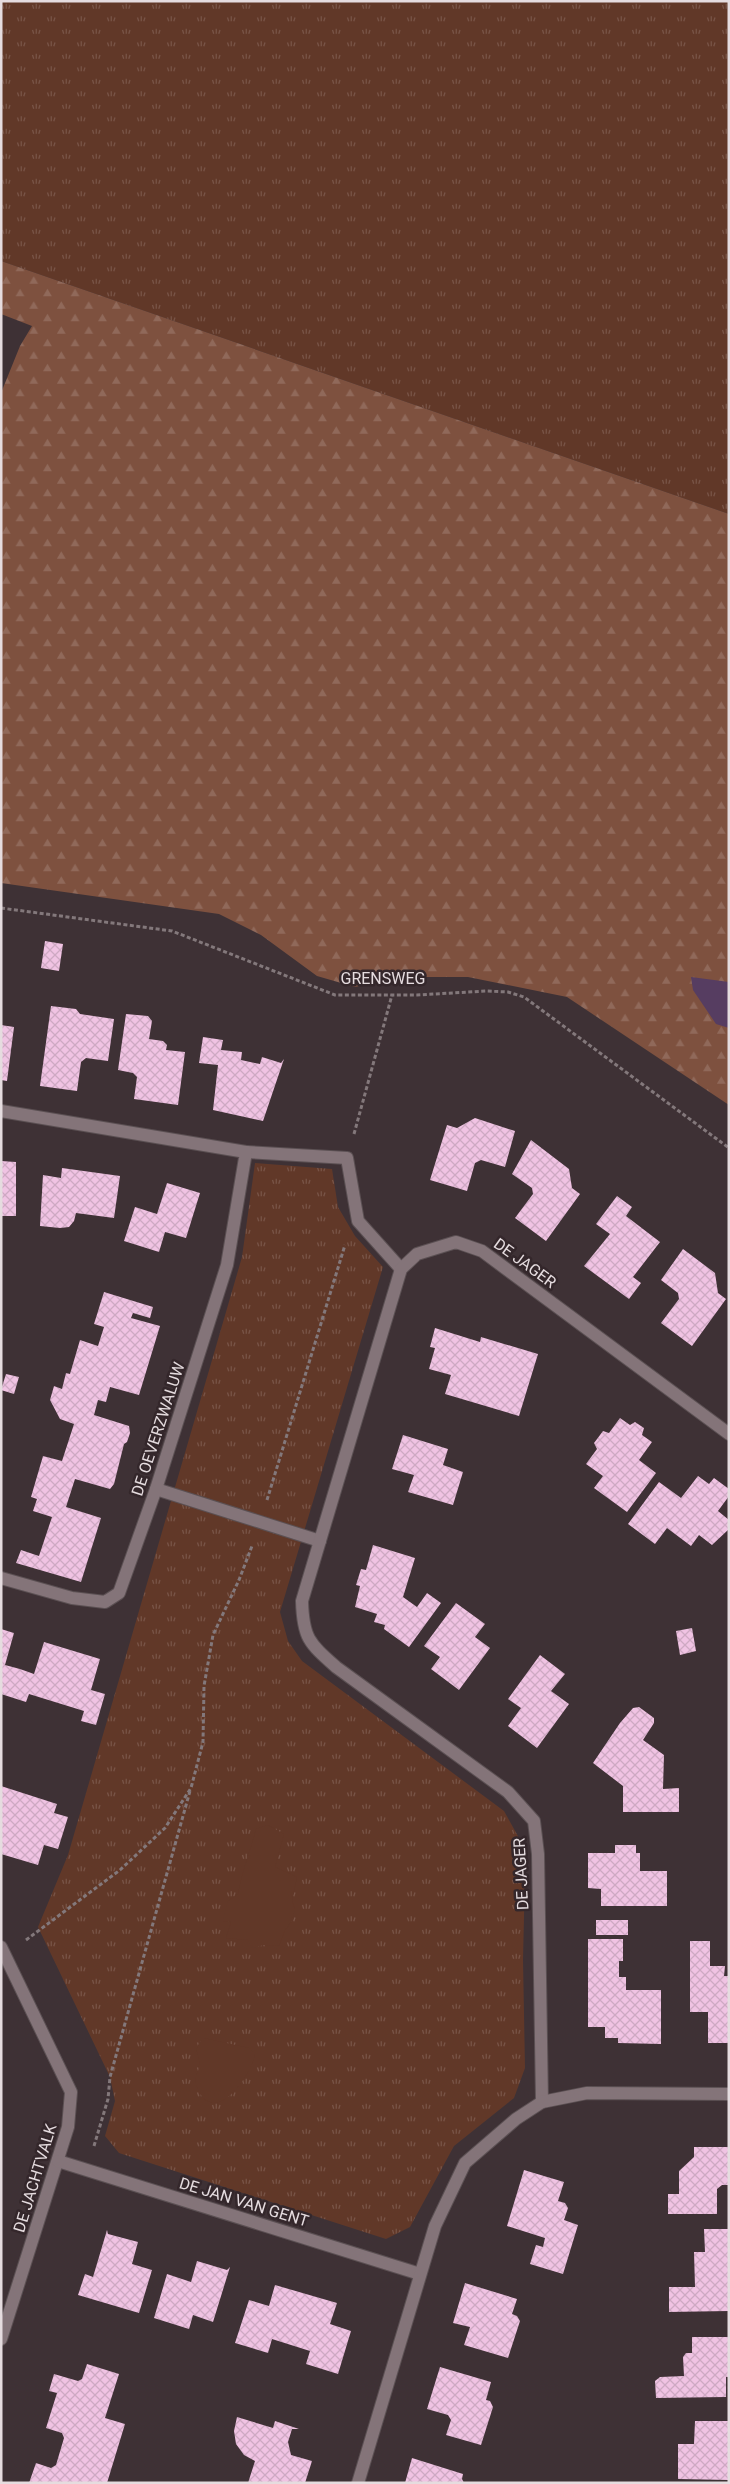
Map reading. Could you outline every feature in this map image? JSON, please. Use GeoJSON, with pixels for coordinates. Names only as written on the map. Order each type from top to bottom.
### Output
{"type":"FeatureCollection","features":[{"type":"Feature","properties":{"kind":"street"},"geometry":{"type":"LineString","coordinates":[[1,1111],[246,1152],[347,1158],[358,1220],[401,1269]]}},
{"type":"Feature","properties":{"kind":"street","name":"DE OEVERZWALUW"},"geometry":{"type":"LineString","coordinates":[[1,1578],[72,1598],[105,1602],[119,1593],[156,1489],[227,1265],[246,1152]]}},
{"type":"Feature","properties":{"kind":"street","name":"DE JAGER"},"geometry":{"type":"LineString","coordinates":[[542,2102],[538,1854],[534,1821],[508,1792],[336,1667],[313,1646],[303,1627],[302,1601],[401,1269],[417,1254],[456,1242],[482,1251],[729,1434]]}},
{"type":"Feature","properties":{"kind":"street"},"geometry":{"type":"LineString","coordinates":[[156,1489],[320,1541]]}},
{"type":"Feature","properties":{"kind":"street","name":"DE JACHTVALK"},"geometry":{"type":"LineString","coordinates":[[1,2339],[68,2128],[71,2092],[3,1949]]}},
{"type":"Feature","properties":{"kind":"street"},"geometry":{"type":"LineString","coordinates":[[358,2483],[435,2226],[465,2164],[516,2119],[542,2102],[587,2093],[729,2094]]}},
{"type":"Feature","properties":{"kind":"street","name":"DE JAN VAN GENT"},"geometry":{"type":"LineString","coordinates":[[58,2161],[420,2274]]}},
{"type":"Feature","properties":{"kind":"path","name":"GRENSWEG"},"geometry":{"type":"LineString","coordinates":[[1,908],[172,931],[335,995],[392,996],[486,991],[508,992],[524,997],[729,1148]]}},
{"type":"Feature","properties":{"kind":"path"},"geometry":{"type":"LineString","coordinates":[[347,1158],[392,996]]}},
{"type":"Feature","properties":{"kind":"path"},"geometry":{"type":"LineString","coordinates":[[87,2170],[108,2099],[110,2077],[203,1742],[204,1686],[213,1635],[239,1580],[260,1523],[347,1239],[358,1220]]}},
{"type":"Feature","properties":{"kind":"path"},"geometry":{"type":"LineString","coordinates":[[3,1949],[33,1936],[120,1870],[165,1828],[191,1788]]}},
{"type":"Feature","properties":{"kind":"green space"},"geometry":{"type":"Polygon","coordinates":[[[1,1],[729,1],[729,514],[1,261],[1,1]]]}},
{"type":"Feature","properties":{"kind":"green space"},"geometry":{"type":"Polygon","coordinates":[[[1,261],[729,514],[729,1105],[567,997],[468,977],[400,977],[355,987],[317,976],[261,935],[219,914],[1,883],[1,393],[20,346],[32,326],[1,314],[1,261]]]}},
{"type":"Feature","properties":{"kind":"green space"},"geometry":{"type":"Polygon","coordinates":[[[255,1163],[332,1169],[338,1207],[355,1236],[383,1267],[280,1612],[288,1641],[302,1661],[504,1811],[519,1838],[525,1872],[523,1960],[525,2068],[514,2098],[454,2146],[410,2227],[386,2239],[119,2153],[105,2136],[115,2101],[110,2077],[38,1927],[68,1855],[242,1257],[255,1163]]]}},
{"type":"Feature","properties":{"kind":"green space"},"geometry":{"type":"Polygon","coordinates":[[[268,1825],[284,1834],[275,1867],[297,1877],[292,1901],[295,1909],[292,1921],[285,1930],[279,1946],[264,1945],[252,1948],[248,1940],[226,1938],[231,1922],[223,1921],[228,1901],[238,1894],[256,1829],[268,1825]]]}},
{"type":"Feature","properties":{"kind":"green space"},"geometry":{"type":"Polygon","coordinates":[[[204,2038],[249,2048],[255,2054],[253,2062],[242,2082],[226,2098],[217,2102],[209,2102],[201,2095],[195,2081],[199,2066],[197,2049],[204,2038]]]}},
{"type":"Feature","properties":{"kind":"shaded area"},"geometry":{"type":"Polygon","coordinates":[[[691,977],[729,982],[729,1028],[716,1024],[693,990],[691,977]]]}},
{"type":"Feature","properties":{"kind":"building"},"geometry":{"type":"Polygon","coordinates":[[[45,941],[63,944],[59,971],[41,968],[45,941]]]}},
{"type":"Feature","properties":{"kind":"building"},"geometry":{"type":"Polygon","coordinates":[[[51,1006],[76,1009],[80,1014],[114,1019],[108,1061],[86,1058],[81,1062],[77,1091],[40,1086],[51,1006]]]}},
{"type":"Feature","properties":{"kind":"building"},"geometry":{"type":"Polygon","coordinates":[[[126,1014],[148,1016],[152,1021],[149,1039],[163,1041],[167,1045],[166,1050],[185,1052],[178,1105],[134,1099],[137,1077],[133,1073],[118,1070],[126,1014]]]}},
{"type":"Feature","properties":{"kind":"building"},"geometry":{"type":"Polygon","coordinates":[[[1,1025],[14,1027],[7,1081],[1,1080],[1,1025]]]}},
{"type":"Feature","properties":{"kind":"building"},"geometry":{"type":"Polygon","coordinates":[[[203,1037],[223,1040],[221,1050],[242,1052],[241,1060],[260,1064],[262,1057],[281,1063],[284,1059],[263,1121],[213,1110],[218,1065],[199,1063],[203,1037]]]}},
{"type":"Feature","properties":{"kind":"building"},"geometry":{"type":"Polygon","coordinates":[[[475,1118],[515,1131],[505,1167],[481,1160],[475,1163],[467,1191],[430,1180],[447,1125],[457,1128],[475,1118]]]}},
{"type":"Feature","properties":{"kind":"building"},"geometry":{"type":"Polygon","coordinates":[[[531,1140],[569,1169],[572,1188],[580,1194],[546,1241],[515,1218],[533,1194],[532,1188],[512,1174],[531,1140]]]}},
{"type":"Feature","properties":{"kind":"building"},"geometry":{"type":"Polygon","coordinates":[[[1,1161],[16,1162],[16,1216],[1,1216],[1,1161]]]}},
{"type":"Feature","properties":{"kind":"building"},"geometry":{"type":"Polygon","coordinates":[[[62,1168],[120,1176],[114,1218],[76,1213],[74,1221],[69,1227],[40,1226],[43,1175],[61,1178],[62,1168]]]}},
{"type":"Feature","properties":{"kind":"building"},"geometry":{"type":"Polygon","coordinates":[[[167,1183],[200,1193],[186,1238],[165,1232],[159,1252],[124,1241],[135,1207],[157,1214],[167,1183]]]}},
{"type":"Feature","properties":{"kind":"building"},"geometry":{"type":"Polygon","coordinates":[[[617,1196],[632,1207],[626,1216],[660,1242],[633,1277],[641,1283],[629,1299],[584,1266],[610,1234],[596,1224],[617,1196]]]}},
{"type":"Feature","properties":{"kind":"building"},"geometry":{"type":"Polygon","coordinates":[[[683,1249],[715,1273],[718,1293],[726,1299],[692,1346],[661,1323],[679,1299],[678,1293],[661,1280],[683,1249]]]}},
{"type":"Feature","properties":{"kind":"building"},"geometry":{"type":"Polygon","coordinates":[[[104,1292],[153,1307],[150,1318],[133,1313],[131,1318],[160,1326],[139,1395],[110,1387],[106,1402],[98,1400],[94,1415],[129,1426],[130,1433],[127,1442],[124,1444],[114,1484],[110,1489],[75,1479],[66,1507],[101,1518],[81,1582],[16,1563],[21,1550],[39,1556],[52,1517],[33,1511],[37,1499],[31,1497],[43,1456],[62,1461],[74,1424],[60,1419],[50,1400],[54,1386],[62,1389],[66,1373],[70,1374],[80,1340],[98,1346],[104,1327],[94,1324],[104,1292]]]}},
{"type":"Feature","properties":{"kind":"building"},"geometry":{"type":"Polygon","coordinates":[[[435,1328],[480,1342],[481,1337],[538,1354],[519,1416],[445,1394],[451,1375],[429,1369],[435,1348],[430,1347],[435,1328]]]}},
{"type":"Feature","properties":{"kind":"building"},"geometry":{"type":"Polygon","coordinates":[[[6,1374],[19,1377],[14,1394],[1,1390],[6,1374]]]}},
{"type":"Feature","properties":{"kind":"building"},"geometry":{"type":"Polygon","coordinates":[[[620,1418],[630,1425],[635,1422],[644,1428],[642,1435],[652,1442],[639,1460],[656,1473],[627,1512],[594,1488],[603,1476],[586,1464],[597,1449],[594,1443],[603,1431],[609,1433],[620,1418]]]}},
{"type":"Feature","properties":{"kind":"building"},"geometry":{"type":"Polygon","coordinates":[[[403,1435],[448,1449],[443,1465],[463,1472],[453,1505],[408,1492],[414,1475],[392,1469],[403,1435]]]}},
{"type":"Feature","properties":{"kind":"building"},"geometry":{"type":"Polygon","coordinates":[[[698,1476],[709,1484],[714,1478],[729,1489],[729,1496],[718,1511],[729,1520],[729,1529],[712,1545],[699,1535],[691,1546],[667,1528],[655,1544],[628,1524],[659,1482],[681,1498],[698,1476]]]}},
{"type":"Feature","properties":{"kind":"building"},"geometry":{"type":"Polygon","coordinates":[[[373,1545],[415,1558],[403,1597],[417,1607],[427,1593],[441,1603],[409,1647],[384,1629],[385,1625],[374,1622],[377,1614],[355,1607],[360,1586],[356,1585],[361,1569],[366,1570],[373,1545]]]}},
{"type":"Feature","properties":{"kind":"building"},"geometry":{"type":"Polygon","coordinates":[[[456,1603],[485,1624],[475,1637],[490,1648],[459,1690],[431,1669],[440,1657],[424,1646],[456,1603]]]}},
{"type":"Feature","properties":{"kind":"building"},"geometry":{"type":"Polygon","coordinates":[[[692,1628],[696,1651],[680,1655],[676,1631],[692,1628]]]}},
{"type":"Feature","properties":{"kind":"building"},"geometry":{"type":"Polygon","coordinates":[[[1,1629],[14,1633],[5,1665],[34,1674],[44,1642],[100,1659],[91,1690],[105,1694],[96,1725],[81,1721],[84,1711],[29,1694],[26,1702],[1,1694],[1,1629]]]}},
{"type":"Feature","properties":{"kind":"building"},"geometry":{"type":"Polygon","coordinates":[[[540,1655],[565,1674],[551,1691],[569,1704],[537,1748],[508,1726],[521,1708],[508,1699],[540,1655]]]}},
{"type":"Feature","properties":{"kind":"building"},"geometry":{"type":"Polygon","coordinates":[[[639,1707],[654,1718],[654,1723],[643,1740],[664,1755],[663,1789],[679,1788],[679,1812],[623,1812],[623,1786],[593,1763],[620,1723],[633,1708],[639,1707]]]}},
{"type":"Feature","properties":{"kind":"building"},"geometry":{"type":"Polygon","coordinates":[[[1,1786],[57,1804],[54,1813],[68,1817],[58,1849],[44,1845],[38,1865],[1,1854],[1,1786]]]}},
{"type":"Feature","properties":{"kind":"building"},"geometry":{"type":"Polygon","coordinates":[[[615,1845],[636,1845],[636,1853],[640,1853],[640,1871],[667,1871],[667,1906],[601,1906],[601,1889],[588,1888],[588,1853],[615,1853],[615,1845]]]}},
{"type":"Feature","properties":{"kind":"building"},"geometry":{"type":"Polygon","coordinates":[[[596,1920],[628,1920],[628,1935],[596,1935],[596,1920]]]}},
{"type":"Feature","properties":{"kind":"building"},"geometry":{"type":"Polygon","coordinates":[[[588,1939],[623,1939],[623,1961],[619,1961],[619,1977],[626,1977],[626,1990],[661,1990],[661,2044],[618,2043],[618,2038],[605,2038],[605,2027],[588,2027],[588,1939]]]}},
{"type":"Feature","properties":{"kind":"building"},"geometry":{"type":"Polygon","coordinates":[[[690,1941],[710,1941],[710,1966],[725,1966],[724,1976],[729,1976],[729,2043],[708,2043],[708,2012],[690,2012],[690,1941]]]}},
{"type":"Feature","properties":{"kind":"building"},"geometry":{"type":"Polygon","coordinates":[[[694,2147],[729,2147],[729,2185],[722,2185],[717,2189],[717,2214],[668,2214],[668,2194],[679,2194],[679,2171],[694,2157],[694,2147]]]}},
{"type":"Feature","properties":{"kind":"building"},"geometry":{"type":"Polygon","coordinates":[[[524,2170],[564,2182],[558,2201],[565,2203],[568,2208],[564,2220],[578,2225],[563,2274],[530,2264],[536,2245],[543,2247],[545,2238],[507,2226],[524,2170]]]}},
{"type":"Feature","properties":{"kind":"building"},"geometry":{"type":"Polygon","coordinates":[[[704,2229],[729,2229],[729,2311],[669,2312],[669,2287],[695,2287],[694,2252],[705,2252],[704,2229]]]}},
{"type":"Feature","properties":{"kind":"building"},"geometry":{"type":"Polygon","coordinates":[[[107,2230],[108,2234],[138,2242],[132,2264],[152,2270],[139,2313],[78,2295],[85,2274],[93,2277],[107,2230]]]}},
{"type":"Feature","properties":{"kind":"building"},"geometry":{"type":"Polygon","coordinates":[[[197,2261],[227,2270],[230,2267],[213,2322],[193,2315],[189,2329],[154,2318],[167,2274],[191,2282],[197,2261]]]}},
{"type":"Feature","properties":{"kind":"building"},"geometry":{"type":"Polygon","coordinates":[[[465,2283],[517,2299],[512,2314],[517,2316],[520,2321],[508,2358],[464,2345],[470,2327],[453,2323],[465,2283]]]}},
{"type":"Feature","properties":{"kind":"building"},"geometry":{"type":"Polygon","coordinates":[[[275,2285],[337,2303],[330,2324],[351,2331],[338,2374],[306,2364],[310,2351],[272,2339],[268,2353],[235,2343],[249,2300],[269,2306],[275,2285]]]}},
{"type":"Feature","properties":{"kind":"building"},"geometry":{"type":"Polygon","coordinates":[[[692,2337],[729,2337],[729,2377],[726,2377],[726,2397],[656,2398],[655,2381],[660,2377],[684,2376],[683,2357],[686,2353],[692,2353],[692,2337]]]}},
{"type":"Feature","properties":{"kind":"building"},"geometry":{"type":"Polygon","coordinates":[[[87,2364],[119,2374],[105,2418],[125,2424],[107,2483],[29,2483],[36,2463],[51,2468],[56,2465],[64,2438],[62,2433],[46,2428],[57,2393],[49,2391],[54,2374],[78,2381],[82,2379],[87,2364]]]}},
{"type":"Feature","properties":{"kind":"building"},"geometry":{"type":"Polygon","coordinates":[[[440,2367],[491,2382],[486,2400],[490,2401],[493,2407],[481,2445],[446,2435],[451,2420],[448,2415],[427,2409],[440,2367]]]}},
{"type":"Feature","properties":{"kind":"building"},"geometry":{"type":"Polygon","coordinates":[[[237,2417],[273,2428],[275,2421],[299,2429],[292,2429],[288,2442],[291,2455],[312,2461],[305,2483],[248,2483],[255,2461],[244,2455],[236,2444],[234,2431],[237,2417]]]}},
{"type":"Feature","properties":{"kind":"building"},"geometry":{"type":"Polygon","coordinates":[[[695,2421],[729,2421],[729,2480],[678,2479],[678,2444],[694,2444],[695,2421]]]}},
{"type":"Feature","properties":{"kind":"building"},"geometry":{"type":"Polygon","coordinates":[[[412,2458],[463,2474],[462,2479],[464,2483],[405,2483],[412,2458]]]}}]}
